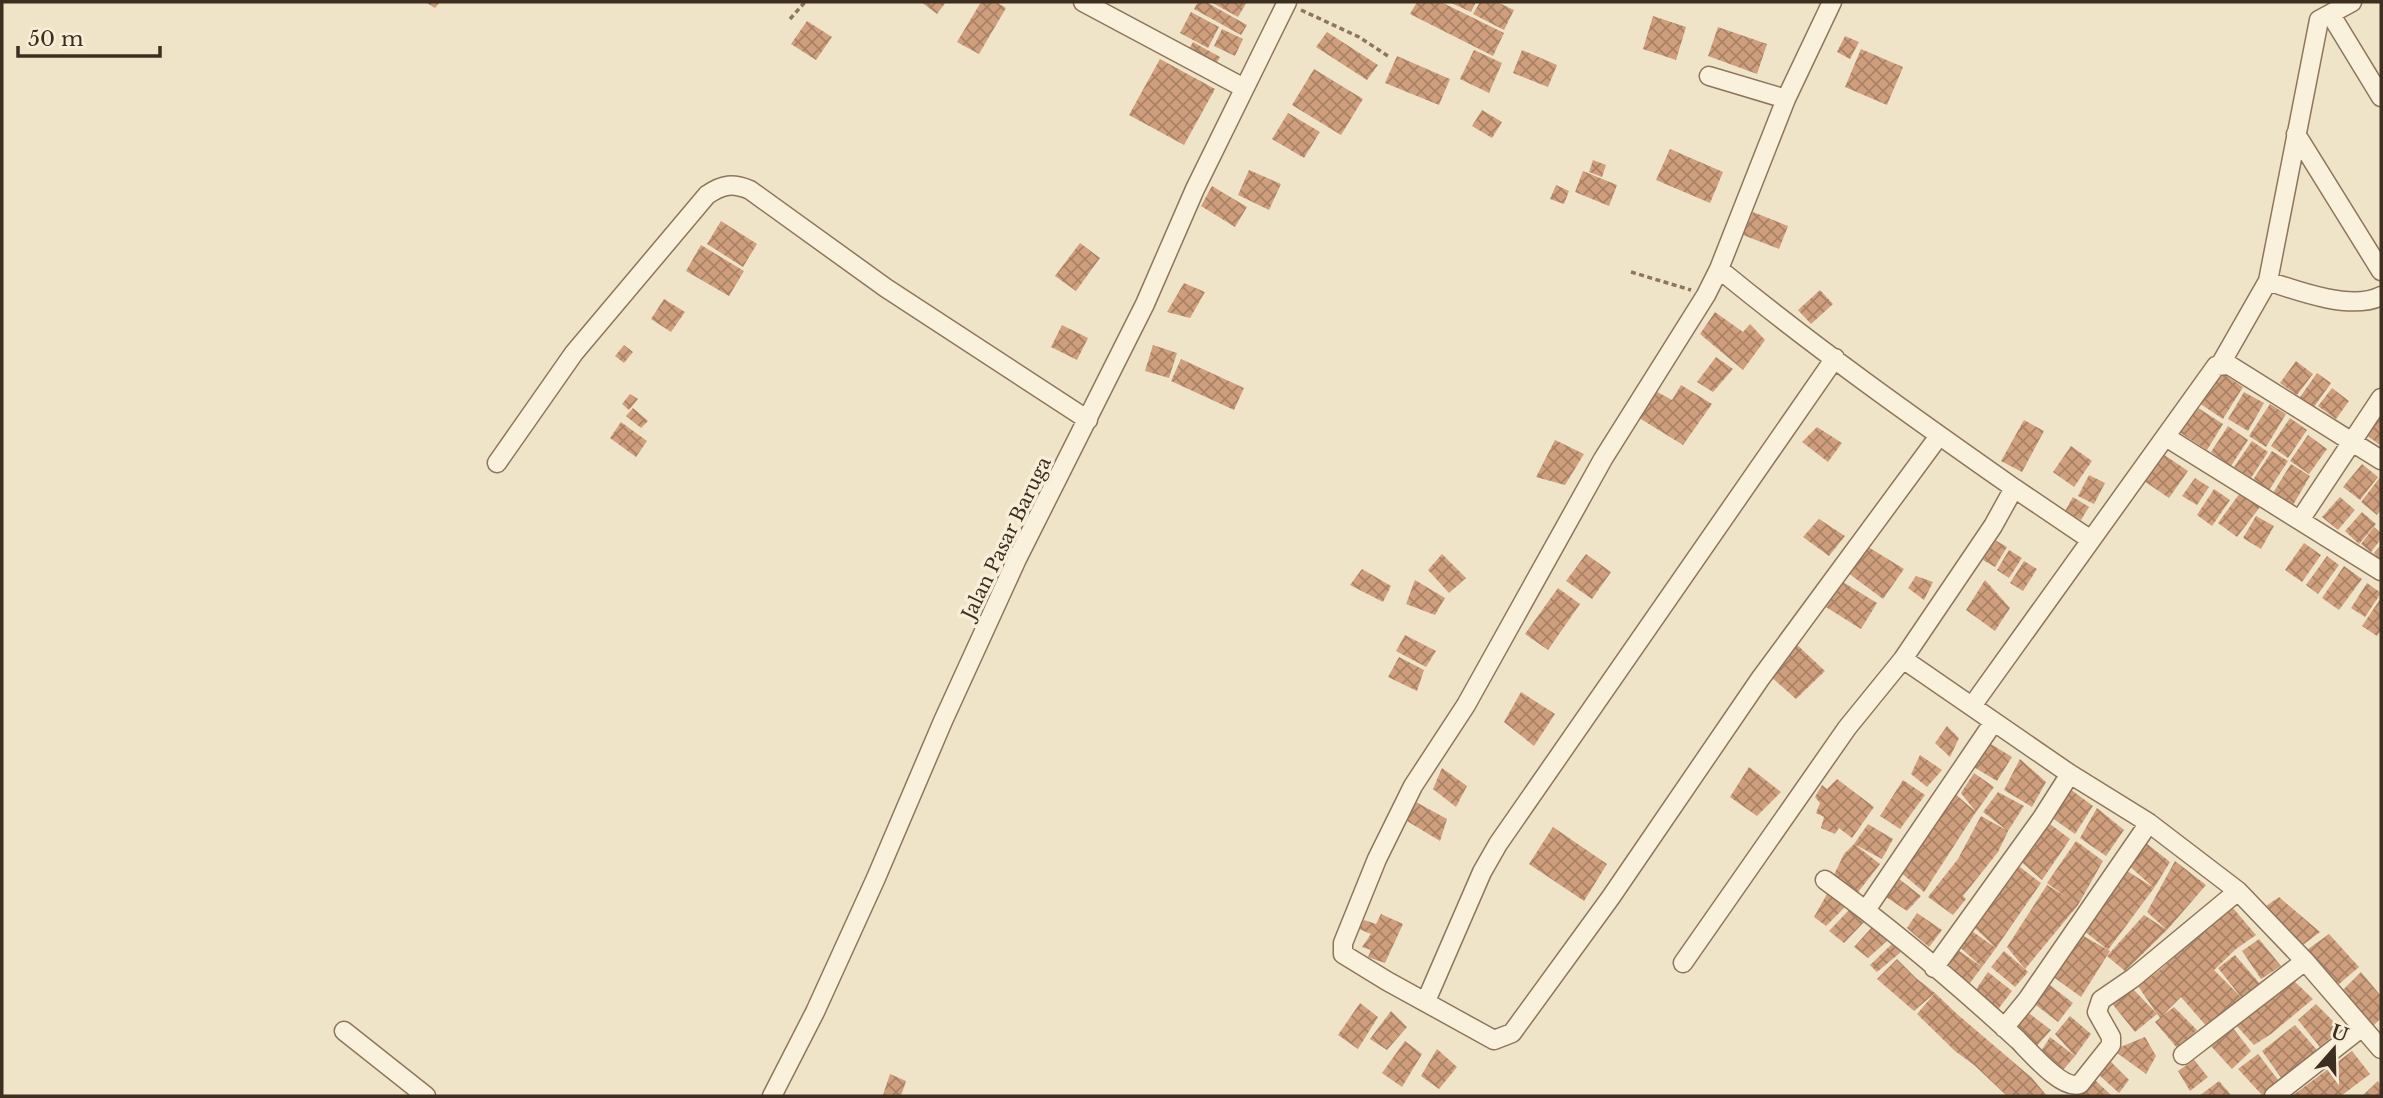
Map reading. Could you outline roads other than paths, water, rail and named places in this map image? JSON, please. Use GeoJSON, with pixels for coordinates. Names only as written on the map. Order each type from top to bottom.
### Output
{"type":"FeatureCollection","features":[{"type":"Feature","properties":{"kind":"street"},"geometry":{"type":"LineString","coordinates":[[1083,2],[1244,88]]}},
{"type":"Feature","properties":{"kind":"street"},"geometry":{"type":"LineString","coordinates":[[1832,2],[1786,99],[1719,270],[1603,459],[1466,705],[1413,786],[1367,883],[1343,943],[1343,954],[1494,1040],[1512,1033],[1611,897],[1760,679],[1939,436]]}},
{"type":"Feature","properties":{"kind":"street"},"geometry":{"type":"LineString","coordinates":[[1972,706],[2212,370],[2220,365],[2268,281],[2319,20],[2352,2]]}},
{"type":"Feature","properties":{"kind":"street","name":"Jalan Pasar Baruga"},"geometry":{"type":"LineString","coordinates":[[772,1096],[815,1012],[1017,559],[1145,304],[1195,189],[1286,3]]}},
{"type":"Feature","properties":{"kind":"street"},"geometry":{"type":"LineString","coordinates":[[2331,15],[2381,97]]}},
{"type":"Feature","properties":{"kind":"street"},"geometry":{"type":"LineString","coordinates":[[1709,76],[1786,99]]}},
{"type":"Feature","properties":{"kind":"street"},"geometry":{"type":"LineString","coordinates":[[2296,134],[2381,271]]}},
{"type":"Feature","properties":{"kind":"street"},"geometry":{"type":"LineString","coordinates":[[497,463],[573,353],[707,195],[727,185],[738,185],[750,190],[905,301],[1088,420]]}},
{"type":"Feature","properties":{"kind":"street"},"geometry":{"type":"LineString","coordinates":[[1719,270],[1939,436],[2091,540]]}},
{"type":"Feature","properties":{"kind":"street"},"geometry":{"type":"LineString","coordinates":[[2268,281],[2310,294],[2352,301],[2370,302],[2381,296]]}},
{"type":"Feature","properties":{"kind":"street"},"geometry":{"type":"LineString","coordinates":[[1426,1001],[1482,872],[1498,844],[1835,358]]}},
{"type":"Feature","properties":{"kind":"street"},"geometry":{"type":"LineString","coordinates":[[2220,365],[2229,365],[2381,460]]}},
{"type":"Feature","properties":{"kind":"street"},"geometry":{"type":"LineString","coordinates":[[2300,520],[2381,398]]}},
{"type":"Feature","properties":{"kind":"street"},"geometry":{"type":"LineString","coordinates":[[2166,437],[2381,571]]}},
{"type":"Feature","properties":{"kind":"street"},"geometry":{"type":"LineString","coordinates":[[1683,963],[1847,728],[1903,659],[1993,526],[2014,488]]}},
{"type":"Feature","properties":{"kind":"street"},"geometry":{"type":"LineString","coordinates":[[1903,659],[1993,723],[2149,823],[2238,891],[2305,961],[2381,1049]]}},
{"type":"Feature","properties":{"kind":"street"},"geometry":{"type":"LineString","coordinates":[[1866,911],[1993,723]]}},
{"type":"Feature","properties":{"kind":"street"},"geometry":{"type":"LineString","coordinates":[[1934,968],[2042,818],[2070,774]]}},
{"type":"Feature","properties":{"kind":"street"},"geometry":{"type":"LineString","coordinates":[[2004,1028],[2027,1000],[2149,823]]}},
{"type":"Feature","properties":{"kind":"street"},"geometry":{"type":"LineString","coordinates":[[1825,880],[1934,968],[2055,1075],[2075,1086],[2080,1084],[2110,1045],[2111,1037],[2097,1012],[2101,1000],[2133,978],[2238,891]]}},
{"type":"Feature","properties":{"kind":"street"},"geometry":{"type":"LineString","coordinates":[[2183,1055],[2305,961]]}},
{"type":"Feature","properties":{"kind":"street"},"geometry":{"type":"LineString","coordinates":[[2274,1096],[2361,1028]]}},
{"type":"Feature","properties":{"kind":"street"},"geometry":{"type":"LineString","coordinates":[[344,1031],[426,1096]]}}]}
